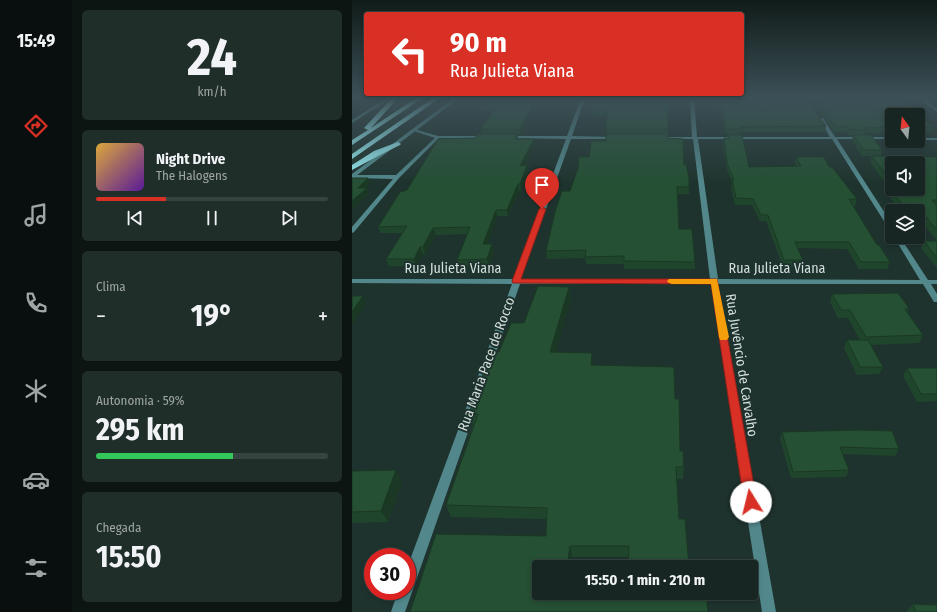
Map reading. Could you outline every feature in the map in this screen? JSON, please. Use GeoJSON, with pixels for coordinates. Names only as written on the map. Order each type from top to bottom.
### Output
{"type":"FeatureCollection","features":[{"type":"Feature","properties":{"kind":"highway"},"geometry":{"type":"LineString","coordinates":[[355,141],[368,127]]}},
{"type":"Feature","properties":{"kind":"highway"},"geometry":{"type":"LineString","coordinates":[[355,141],[377,127]]}},
{"type":"Feature","properties":{"kind":"highway"},"geometry":{"type":"LineString","coordinates":[[352,157],[396,127]]}},
{"type":"Feature","properties":{"kind":"highway"},"geometry":{"type":"LineString","coordinates":[[352,168],[376,153],[398,144]]}},
{"type":"Feature","properties":{"kind":"street"},"geometry":{"type":"LineString","coordinates":[[353,177],[420,127]]}},
{"type":"Feature","properties":{"kind":"street","name":"Rua Maria Pace de Rocco"},"geometry":{"type":"LineString","coordinates":[[416,561],[572,127]]}},
{"type":"Feature","properties":{"kind":"street","name":"Rua Juvêncio de Carvalho"},"geometry":{"type":"LineString","coordinates":[[694,127],[714,281],[769,612]]}},
{"type":"Feature","properties":{"kind":"street"},"geometry":{"type":"LineString","coordinates":[[826,127],[885,218]]}},
{"type":"Feature","properties":{"kind":"street"},"geometry":{"type":"LineString","coordinates":[[416,130],[438,137],[492,137]]}},
{"type":"Feature","properties":{"kind":"street"},"geometry":{"type":"LineString","coordinates":[[352,231],[397,178],[438,137]]}},
{"type":"Feature","properties":{"kind":"street"},"geometry":{"type":"LineString","coordinates":[[499,137],[624,138]]}},
{"type":"Feature","properties":{"kind":"street"},"geometry":{"type":"LineString","coordinates":[[656,138],[885,138]]}},
{"type":"Feature","properties":{"kind":"street"},"geometry":{"type":"LineString","coordinates":[[925,139],[937,139]]}},
{"type":"Feature","properties":{"kind":"street"},"geometry":{"type":"LineString","coordinates":[[353,177],[397,178]]}},
{"type":"Feature","properties":{"kind":"street"},"geometry":{"type":"LineString","coordinates":[[902,244],[937,300]]}},
{"type":"Feature","properties":{"kind":"street","name":"Rua Julieta Viana"},"geometry":{"type":"LineString","coordinates":[[352,280],[937,282]]}},
{"type":"Feature","properties":{"kind":"street"},"geometry":{"type":"LineString","coordinates":[[398,612],[402,600]]}},
{"type":"Feature","properties":{"kind":"building"},"geometry":{"type":"Polygon","coordinates":[[[483,127],[521,127],[520,129],[481,129],[483,127]]]}},
{"type":"Feature","properties":{"kind":"building"},"geometry":{"type":"Polygon","coordinates":[[[606,127],[668,127],[668,129],[606,129],[606,127]]]}},
{"type":"Feature","properties":{"kind":"building"},"geometry":{"type":"Polygon","coordinates":[[[726,127],[778,127],[740,127],[741,129],[727,129],[726,127]]]}},
{"type":"Feature","properties":{"kind":"building"},"geometry":{"type":"Polygon","coordinates":[[[847,127],[885,127],[865,128],[866,130],[849,129],[847,127]]]}},
{"type":"Feature","properties":{"kind":"building"},"geometry":{"type":"Polygon","coordinates":[[[478,134],[517,134],[515,139],[534,139],[520,166],[527,165],[520,184],[518,184],[507,210],[496,210],[483,244],[492,244],[487,259],[457,260],[470,227],[433,228],[423,247],[420,247],[414,259],[386,259],[407,226],[378,227],[400,192],[407,190],[438,139],[475,138],[478,134]]]}},
{"type":"Feature","properties":{"kind":"building"},"geometry":{"type":"Polygon","coordinates":[[[606,134],[668,134],[668,138],[683,139],[684,165],[686,164],[689,187],[677,187],[679,229],[692,229],[695,262],[624,261],[624,256],[585,257],[586,250],[546,251],[555,212],[562,191],[570,191],[578,168],[579,157],[589,157],[591,141],[606,141],[606,134]]]}},
{"type":"Feature","properties":{"kind":"building"},"geometry":{"type":"Polygon","coordinates":[[[728,135],[742,135],[749,167],[801,166],[796,157],[824,157],[829,167],[832,167],[857,199],[849,199],[877,245],[879,245],[890,262],[861,262],[849,242],[795,242],[803,260],[784,260],[768,215],[761,215],[753,199],[736,198],[732,180],[734,180],[727,163],[724,138],[729,138],[728,135]]]}},
{"type":"Feature","properties":{"kind":"building"},"geometry":{"type":"Polygon","coordinates":[[[853,135],[871,135],[882,150],[864,150],[853,135]]]}},
{"type":"Feature","properties":{"kind":"building"},"geometry":{"type":"Polygon","coordinates":[[[872,156],[885,156],[885,174],[872,156]]]}},
{"type":"Feature","properties":{"kind":"building"},"geometry":{"type":"Polygon","coordinates":[[[925,157],[937,157],[937,200],[932,200],[937,206],[937,230],[925,216],[925,204],[902,204],[896,196],[925,196],[925,157]]]}},
{"type":"Feature","properties":{"kind":"building"},"geometry":{"type":"Polygon","coordinates":[[[352,178],[368,178],[358,188],[367,188],[352,201],[352,178]]]}},
{"type":"Feature","properties":{"kind":"building"},"geometry":{"type":"Polygon","coordinates":[[[925,241],[937,241],[937,258],[925,242],[925,241]]]}},
{"type":"Feature","properties":{"kind":"building"},"geometry":{"type":"Polygon","coordinates":[[[538,286],[569,287],[550,352],[592,353],[591,365],[674,367],[675,399],[679,399],[680,451],[683,451],[684,467],[676,467],[679,519],[685,519],[688,560],[628,560],[629,546],[570,546],[568,560],[532,560],[532,600],[707,600],[708,612],[410,612],[414,600],[416,600],[416,594],[436,534],[546,536],[547,508],[446,505],[478,414],[469,414],[491,352],[499,352],[511,323],[524,323],[538,286]]]}},
{"type":"Feature","properties":{"kind":"building"},"geometry":{"type":"Polygon","coordinates":[[[898,293],[909,308],[905,309],[923,335],[866,337],[850,310],[841,310],[832,294],[898,293]]]}},
{"type":"Feature","properties":{"kind":"building"},"geometry":{"type":"Polygon","coordinates":[[[352,296],[363,296],[352,312],[352,296]]]}},
{"type":"Feature","properties":{"kind":"building"},"geometry":{"type":"Polygon","coordinates":[[[847,340],[868,340],[883,367],[860,367],[847,340]]]}},
{"type":"Feature","properties":{"kind":"building"},"geometry":{"type":"Polygon","coordinates":[[[907,368],[937,368],[937,394],[921,394],[907,368]]]}},
{"type":"Feature","properties":{"kind":"building"},"geometry":{"type":"Polygon","coordinates":[[[858,430],[892,431],[899,449],[840,447],[849,470],[793,472],[782,432],[858,430]]]}},
{"type":"Feature","properties":{"kind":"building"},"geometry":{"type":"Polygon","coordinates":[[[396,470],[381,511],[352,512],[352,471],[396,470]]]}},
{"type":"Feature","properties":{"kind":"building"},"geometry":{"type":"Polygon","coordinates":[[[913,604],[937,605],[937,612],[916,612],[913,604]]]}},
{"type":"Feature","properties":{"kind":"slow traffic"},"geometry":{"type":"LineString","coordinates":[[672,281],[714,281],[724,337]]}},
{"type":"Feature","properties":{"kind":"route"},"geometry":{"type":"LineString","coordinates":[[542,209],[516,281],[714,281],[751,502]]}}]}
